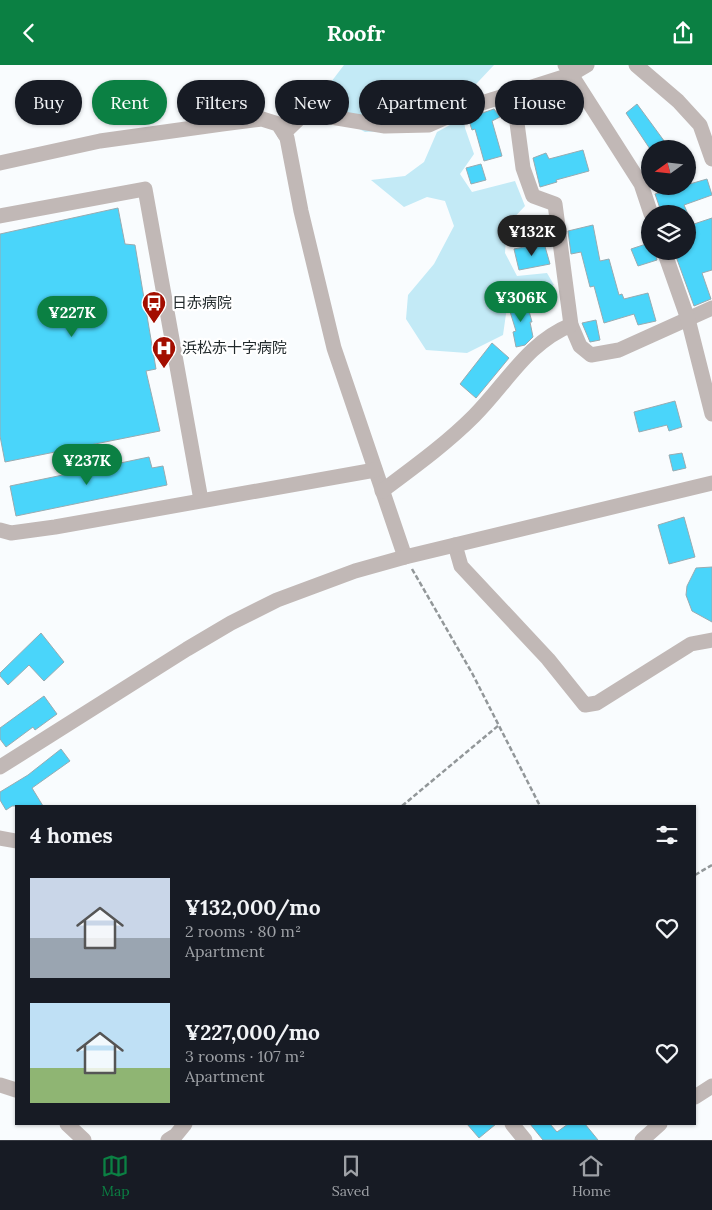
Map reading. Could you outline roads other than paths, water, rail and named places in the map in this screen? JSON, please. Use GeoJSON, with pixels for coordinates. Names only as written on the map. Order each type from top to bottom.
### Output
{"type":"FeatureCollection","features":[{"type":"Feature","properties":{"kind":"street"},"geometry":{"type":"LineString","coordinates":[[544,80],[568,70],[587,65]]}},
{"type":"Feature","properties":{"kind":"street"},"geometry":{"type":"LineString","coordinates":[[636,65],[678,101],[700,125],[712,159]]}},
{"type":"Feature","properties":{"kind":"street"},"geometry":{"type":"LineString","coordinates":[[568,70],[641,184],[648,205]]}},
{"type":"Feature","properties":{"kind":"street"},"geometry":{"type":"LineString","coordinates":[[286,136],[311,107],[330,117],[385,126],[429,125],[469,107],[495,99]]}},
{"type":"Feature","properties":{"kind":"street"},"geometry":{"type":"LineString","coordinates":[[0,163],[100,141],[262,119],[278,125],[286,136],[300,211],[334,348],[404,557]]}},
{"type":"Feature","properties":{"kind":"street"},"geometry":{"type":"LineString","coordinates":[[517,125],[523,168],[532,196],[555,205],[571,325],[580,346],[592,355],[619,350],[712,308]]}},
{"type":"Feature","properties":{"kind":"street"},"geometry":{"type":"LineString","coordinates":[[0,216],[145,189],[201,500]]}},
{"type":"Feature","properties":{"kind":"street"},"geometry":{"type":"LineString","coordinates":[[667,260],[688,319],[712,414]]}},
{"type":"Feature","properties":{"kind":"street"},"geometry":{"type":"LineString","coordinates":[[382,491],[451,438],[476,414],[531,349],[558,330],[571,325]]}},
{"type":"Feature","properties":{"kind":"street"},"geometry":{"type":"LineString","coordinates":[[0,530],[11,533],[54,527],[375,470]]}},
{"type":"Feature","properties":{"kind":"street"},"geometry":{"type":"LineString","coordinates":[[0,767],[187,649],[277,600],[355,571],[404,557],[712,483]]}},
{"type":"Feature","properties":{"kind":"street"},"geometry":{"type":"LineString","coordinates":[[455,545],[460,566],[548,659],[585,705],[597,703],[691,644],[712,640]]}},
{"type":"Feature","properties":{"kind":"street"},"geometry":{"type":"LineString","coordinates":[[0,838],[15,841]]}},
{"type":"Feature","properties":{"kind":"street"},"geometry":{"type":"LineString","coordinates":[[0,1085],[15,1091]]}},
{"type":"Feature","properties":{"kind":"street"},"geometry":{"type":"LineString","coordinates":[[696,1096],[712,1086]]}},
{"type":"Feature","properties":{"kind":"street"},"geometry":{"type":"LineString","coordinates":[[69,1125],[84,1140]]}},
{"type":"Feature","properties":{"kind":"street"},"geometry":{"type":"LineString","coordinates":[[168,1140],[176,1135],[184,1125]]}},
{"type":"Feature","properties":{"kind":"street"},"geometry":{"type":"LineString","coordinates":[[513,1125],[525,1140]]}},
{"type":"Feature","properties":{"kind":"street"},"geometry":{"type":"LineString","coordinates":[[642,1140],[659,1125]]}},
{"type":"Feature","properties":{"kind":"place","name":"日赤病院"},"geometry":{"type":"Point","coordinates":[154,324]}},
{"type":"Feature","properties":{"kind":"place","name":"浜松赤十字病院"},"geometry":{"type":"Point","coordinates":[164,369]}}]}
